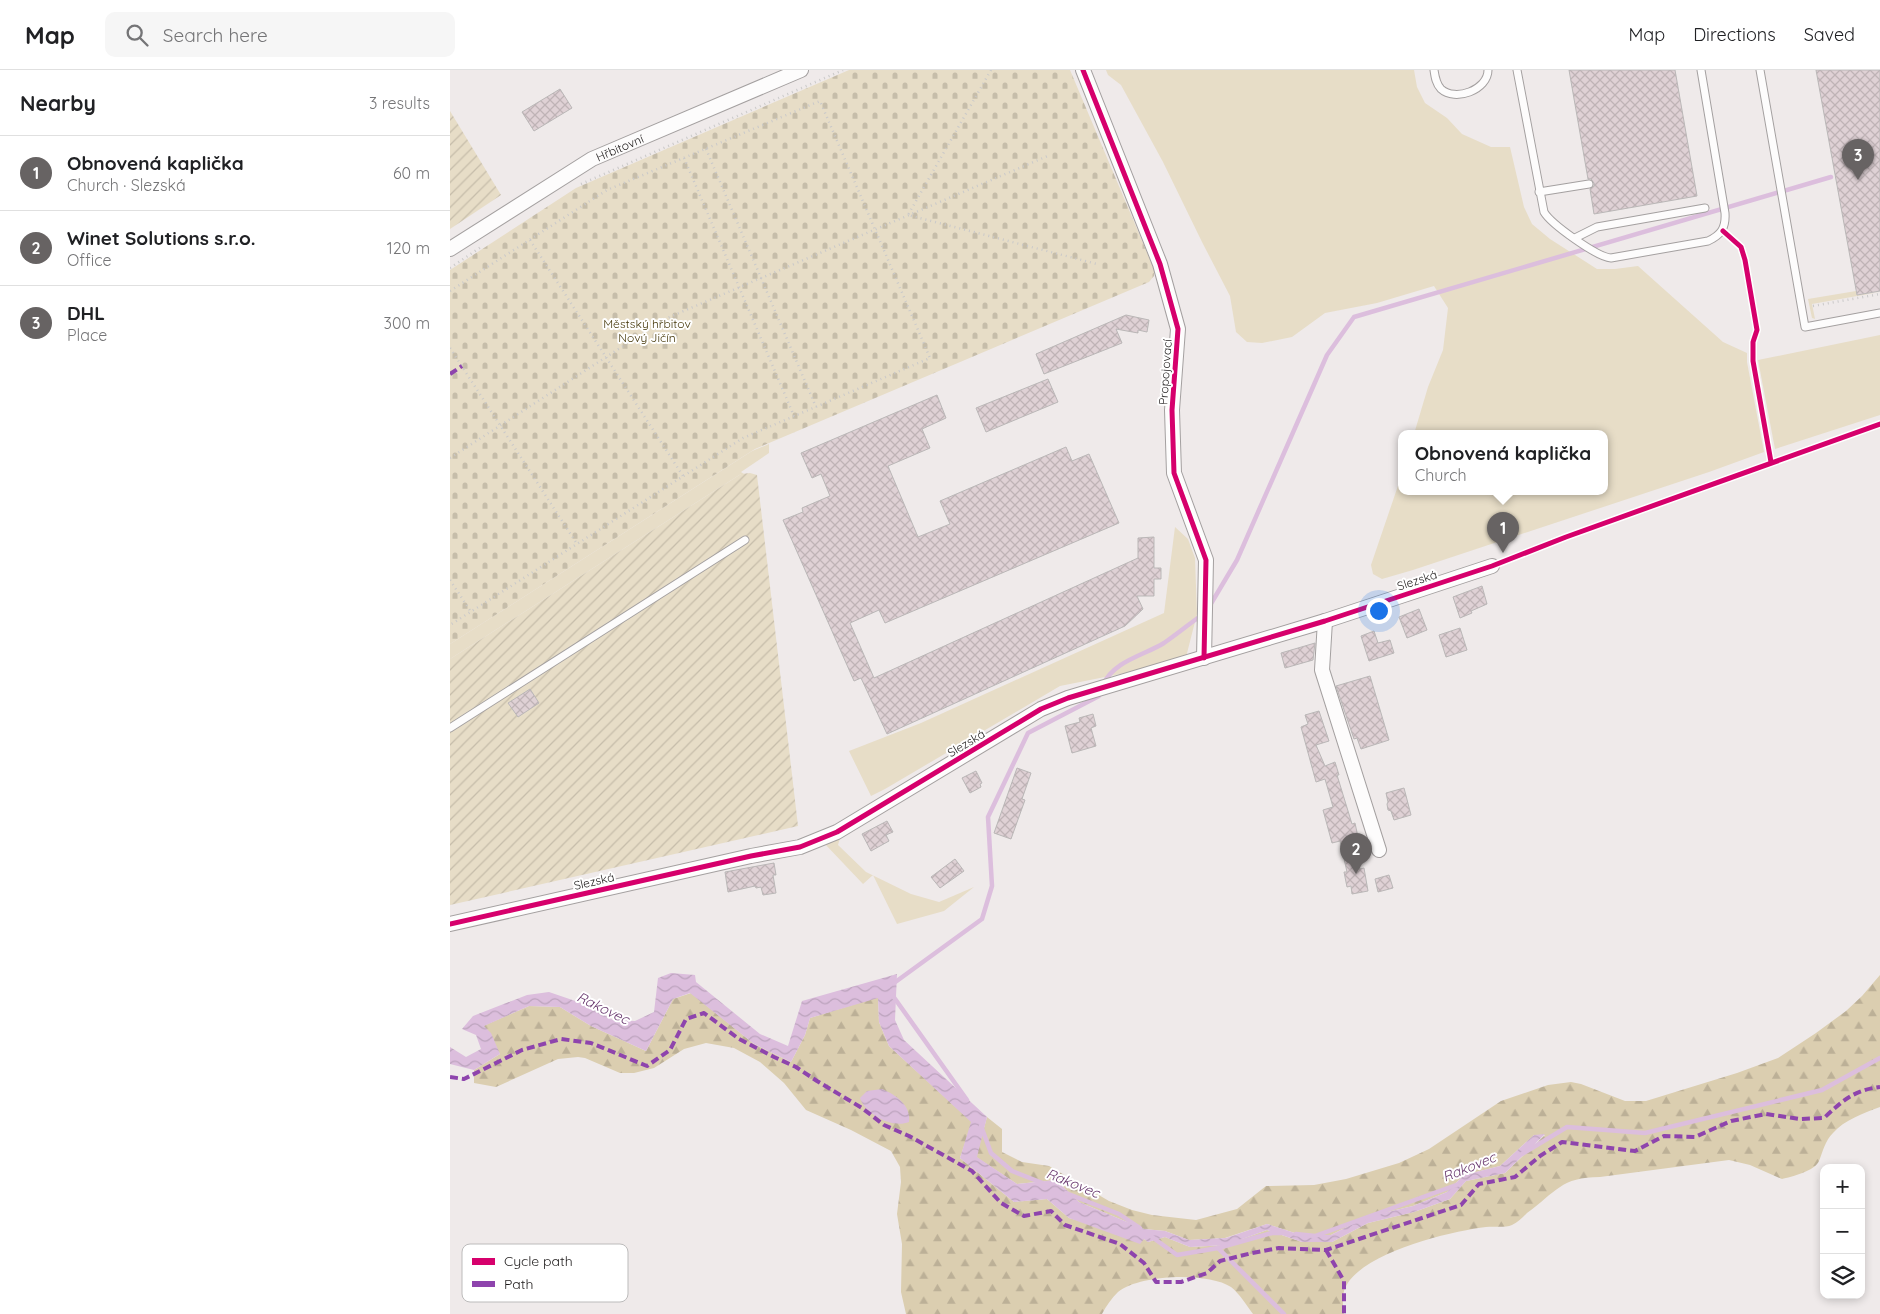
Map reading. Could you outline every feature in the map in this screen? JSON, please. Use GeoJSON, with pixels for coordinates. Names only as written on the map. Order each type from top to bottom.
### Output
{"type":"FeatureCollection","features":[{"type":"Feature","properties":{"kind":"street","name":"Hřbitovní"},"geometry":{"type":"LineString","coordinates":[[450,249],[592,158],[801,70]]}},
{"type":"Feature","properties":{"kind":"street","name":"Propojovací"},"geometry":{"type":"LineString","coordinates":[[1083,70],[1160,264],[1178,329],[1172,410],[1174,473],[1206,560],[1204,658]]}},
{"type":"Feature","properties":{"kind":"street","name":"Slezská"},"geometry":{"type":"LineString","coordinates":[[450,924],[742,858],[800,847],[837,832],[1041,709],[1068,698],[1325,621],[1492,566]]}},
{"type":"Feature","properties":{"kind":"street"},"geometry":{"type":"LineString","coordinates":[[1325,621],[1322,670],[1379,850]]}},
{"type":"Feature","properties":{"kind":"lane"},"geometry":{"type":"LineString","coordinates":[[1434,70],[1440,87],[1451,94],[1478,89],[1486,81],[1488,70]]}},
{"type":"Feature","properties":{"kind":"lane"},"geometry":{"type":"LineString","coordinates":[[1517,70],[1539,192],[1547,217],[1552,223],[1601,256],[1611,258],[1708,241],[1723,231],[1726,213],[1701,70]]}},
{"type":"Feature","properties":{"kind":"lane"},"geometry":{"type":"LineString","coordinates":[[1760,70],[1805,327],[1880,313]]}},
{"type":"Feature","properties":{"kind":"lane"},"geometry":{"type":"LineString","coordinates":[[1539,192],[1589,184]]}},
{"type":"Feature","properties":{"kind":"lane"},"geometry":{"type":"LineString","coordinates":[[1575,238],[1596,227],[1705,208]]}},
{"type":"Feature","properties":{"kind":"lane"},"geometry":{"type":"LineString","coordinates":[[450,728],[745,540]]}},
{"type":"Feature","properties":{"kind":"path"},"geometry":{"type":"LineString","coordinates":[[576,186],[843,70]]}},
{"type":"Feature","properties":{"kind":"path"},"geometry":{"type":"LineString","coordinates":[[908,216],[992,70]]}},
{"type":"Feature","properties":{"kind":"path"},"geometry":{"type":"LineString","coordinates":[[450,291],[607,190],[820,101],[930,358],[744,438],[450,625]]}},
{"type":"Feature","properties":{"kind":"path"},"geometry":{"type":"LineString","coordinates":[[706,149],[816,406]]}},
{"type":"Feature","properties":{"kind":"path"},"geometry":{"type":"LineString","coordinates":[[450,458],[665,319],[1050,155]]}},
{"type":"Feature","properties":{"kind":"path"},"geometry":{"type":"LineString","coordinates":[[684,158],[794,416]]}},
{"type":"Feature","properties":{"kind":"path"},"geometry":{"type":"LineString","coordinates":[[908,216],[1098,264]]}},
{"type":"Feature","properties":{"kind":"path"},"geometry":{"type":"LineString","coordinates":[[530,240],[683,476]]}},
{"type":"Feature","properties":{"kind":"path"},"geometry":{"type":"LineString","coordinates":[[450,268],[484,246]]}},
{"type":"Feature","properties":{"kind":"path"},"geometry":{"type":"LineString","coordinates":[[1812,306],[1880,294]]}},
{"type":"Feature","properties":{"kind":"path"},"geometry":{"type":"LineString","coordinates":[[450,348],[577,544]]}},
{"type":"Feature","properties":{"kind":"path"},"geometry":{"type":"LineString","coordinates":[[450,580],[471,612]]}},
{"type":"Feature","properties":{"kind":"green space","name":"Městský hřbitov Nový Jičín"},"geometry":{"type":"Polygon","coordinates":[[[849,70],[1070,70],[1154,269],[1154,276],[1149,282],[755,449],[450,644],[450,270],[576,188],[849,70]]]}},
{"type":"Feature","properties":{"kind":"green space"},"geometry":{"type":"Polygon","coordinates":[[[1106,70],[1414,70],[1417,87],[1425,103],[1447,118],[1462,134],[1491,147],[1510,147],[1524,207],[1532,224],[1550,239],[1597,269],[1638,266],[1723,342],[1747,353],[1747,362],[1764,452],[1413,570],[1382,579],[1373,574],[1371,565],[1398,486],[1398,495],[1608,495],[1608,430],[1415,430],[1428,387],[1443,350],[1448,308],[1434,286],[1377,303],[1325,313],[1292,337],[1262,343],[1247,342],[1236,332],[1230,296],[1163,162],[1121,85],[1108,75],[1106,70]]]}},
{"type":"Feature","properties":{"kind":"green space"},"geometry":{"type":"Polygon","coordinates":[[[450,111],[501,195],[450,229],[450,111]]]}},
{"type":"Feature","properties":{"kind":"green space"},"geometry":{"type":"Polygon","coordinates":[[[1856,291],[1857,295],[1880,292],[1812,304],[1815,319],[1812,318],[1808,299],[1856,291]]]}},
{"type":"Feature","properties":{"kind":"green space"},"geometry":{"type":"Polygon","coordinates":[[[1880,335],[1880,415],[1775,449],[1758,360],[1880,335]]]}},
{"type":"Feature","properties":{"kind":"green space"},"geometry":{"type":"Polygon","coordinates":[[[769,444],[769,453],[741,472],[744,474],[741,474],[450,659],[450,644],[752,451],[769,444]]]}},
{"type":"Feature","properties":{"kind":"green space"},"geometry":{"type":"Polygon","coordinates":[[[750,473],[757,475],[798,826],[450,905],[450,659],[741,474],[750,473]]]}},
{"type":"Feature","properties":{"kind":"green space"},"geometry":{"type":"Polygon","coordinates":[[[1175,527],[1188,539],[1195,558],[1197,614],[1185,661],[1060,686],[871,796],[849,751],[921,723],[1164,613],[1175,527]]]}},
{"type":"Feature","properties":{"kind":"green space"},"geometry":{"type":"Polygon","coordinates":[[[840,838],[838,845],[866,872],[873,875],[863,884],[825,844],[840,838]]]}},
{"type":"Feature","properties":{"kind":"green space"},"geometry":{"type":"Polygon","coordinates":[[[873,876],[911,894],[939,902],[974,887],[944,911],[897,924],[873,876]]]}},
{"type":"Feature","properties":{"kind":"green space"},"geometry":{"type":"Polygon","coordinates":[[[1880,975],[1880,1107],[1855,1117],[1838,1128],[1828,1139],[1817,1165],[1813,1168],[1782,1179],[1750,1165],[1729,1160],[1576,1180],[1560,1187],[1512,1225],[1470,1229],[1429,1239],[1385,1256],[1366,1266],[1352,1278],[1344,1291],[1344,1314],[1253,1314],[1231,1287],[1207,1279],[1174,1277],[1128,1286],[1116,1294],[1102,1314],[906,1314],[901,1292],[902,1244],[897,1214],[901,1182],[900,1167],[891,1151],[851,1130],[806,1110],[784,1083],[760,1062],[734,1048],[706,1043],[684,1049],[654,1068],[634,1073],[620,1073],[585,1058],[558,1059],[496,1087],[474,1083],[474,1070],[500,1054],[483,1026],[529,1006],[560,1007],[591,1026],[646,1051],[673,999],[691,993],[754,1044],[791,1062],[805,1035],[810,1018],[878,997],[879,1022],[889,1046],[972,1122],[960,1158],[1014,1202],[1047,1199],[1069,1218],[1144,1239],[1148,1242],[1165,1237],[1190,1247],[1226,1245],[1267,1230],[1302,1242],[1332,1242],[1368,1223],[1414,1212],[1450,1199],[1466,1181],[1505,1173],[1545,1135],[1534,1135],[1500,1166],[1464,1175],[1447,1192],[1413,1206],[1366,1217],[1331,1235],[1301,1235],[1267,1224],[1225,1238],[1189,1240],[1165,1231],[1144,1229],[1079,1202],[1056,1180],[1017,1184],[976,1157],[987,1117],[1002,1129],[1002,1152],[1022,1162],[1049,1166],[1109,1201],[1132,1210],[1152,1215],[1196,1220],[1237,1209],[1266,1186],[1314,1185],[1346,1179],[1399,1163],[1429,1149],[1501,1101],[1548,1085],[1571,1082],[1625,1101],[1646,1101],[1737,1073],[1778,1058],[1816,1033],[1846,1011],[1880,975]]]}},
{"type":"Feature","properties":{"kind":"water"},"geometry":{"type":"Polygon","coordinates":[[[671,973],[695,975],[696,982],[760,1034],[788,1046],[802,1001],[897,974],[895,1020],[904,1040],[987,1117],[977,1157],[1017,1184],[1056,1180],[1079,1202],[1144,1229],[1165,1231],[1189,1240],[1226,1238],[1267,1224],[1301,1235],[1331,1235],[1366,1217],[1413,1206],[1447,1192],[1464,1175],[1500,1166],[1534,1135],[1545,1134],[1505,1173],[1466,1181],[1450,1199],[1414,1212],[1368,1223],[1332,1242],[1302,1242],[1267,1230],[1226,1245],[1190,1247],[1165,1237],[1148,1242],[1144,1239],[1140,1244],[1069,1218],[1047,1199],[1014,1202],[960,1158],[971,1122],[889,1046],[879,1022],[878,998],[810,1018],[805,1035],[791,1062],[754,1044],[690,993],[673,999],[646,1051],[591,1026],[560,1007],[529,1006],[484,1026],[491,1033],[500,1054],[474,1070],[450,1064],[450,1047],[466,1057],[481,1049],[476,1035],[462,1029],[473,1016],[527,995],[549,992],[590,1006],[613,1020],[635,1021],[654,1012],[658,978],[671,973]]]}},
{"type":"Feature","properties":{"kind":"water"},"geometry":{"type":"Polygon","coordinates":[[[882,1089],[902,1101],[908,1111],[909,1122],[902,1124],[887,1122],[867,1109],[860,1098],[867,1091],[882,1089]]]}},
{"type":"Feature","properties":{"kind":"building"},"geometry":{"type":"Polygon","coordinates":[[[1569,70],[1675,70],[1697,196],[1594,214],[1590,189],[1594,186],[1594,183],[1591,179],[1588,179],[1569,70]]]}},
{"type":"Feature","properties":{"kind":"building"},"geometry":{"type":"Polygon","coordinates":[[[1816,70],[1880,70],[1880,291],[1857,295],[1816,70]]]}},
{"type":"Feature","properties":{"kind":"building"},"geometry":{"type":"Polygon","coordinates":[[[560,89],[572,108],[534,131],[522,112],[560,89]]]}},
{"type":"Feature","properties":{"kind":"building"},"geometry":{"type":"Polygon","coordinates":[[[1126,315],[1149,320],[1147,332],[1138,330],[1138,333],[1116,329],[1122,343],[1044,374],[1036,354],[1126,315]]]}},
{"type":"Feature","properties":{"kind":"building"},"geometry":{"type":"Polygon","coordinates":[[[1048,379],[1058,402],[986,432],[976,408],[1048,379]]]}},
{"type":"Feature","properties":{"kind":"building"},"geometry":{"type":"Polygon","coordinates":[[[937,395],[946,418],[922,429],[930,448],[888,466],[918,537],[950,524],[940,501],[1066,447],[1072,461],[1089,454],[1119,523],[885,623],[879,610],[850,623],[874,678],[1138,558],[1138,538],[1154,537],[1154,568],[1161,568],[1161,579],[1154,579],[1154,596],[1137,596],[1143,609],[1125,626],[887,734],[861,678],[854,681],[783,520],[803,512],[802,508],[830,496],[821,474],[812,478],[801,453],[937,395]]]}},
{"type":"Feature","properties":{"kind":"building"},"geometry":{"type":"Polygon","coordinates":[[[1482,586],[1487,604],[1460,618],[1453,597],[1482,586]]]}},
{"type":"Feature","properties":{"kind":"building"},"geometry":{"type":"Polygon","coordinates":[[[1419,609],[1427,630],[1407,638],[1399,617],[1419,609]]]}},
{"type":"Feature","properties":{"kind":"building"},"geometry":{"type":"Polygon","coordinates":[[[1460,628],[1467,650],[1446,657],[1439,635],[1460,628]]]}},
{"type":"Feature","properties":{"kind":"building"},"geometry":{"type":"Polygon","coordinates":[[[1374,631],[1378,643],[1390,640],[1394,653],[1369,661],[1361,636],[1374,631]]]}},
{"type":"Feature","properties":{"kind":"building"},"geometry":{"type":"Polygon","coordinates":[[[1315,643],[1313,660],[1285,668],[1281,653],[1315,643]]]}},
{"type":"Feature","properties":{"kind":"building"},"geometry":{"type":"Polygon","coordinates":[[[1370,676],[1389,740],[1361,749],[1357,738],[1354,739],[1336,686],[1370,676]]]}},
{"type":"Feature","properties":{"kind":"building"},"geometry":{"type":"Polygon","coordinates":[[[530,689],[539,703],[518,717],[508,703],[530,689]]]}},
{"type":"Feature","properties":{"kind":"building"},"geometry":{"type":"Polygon","coordinates":[[[1319,711],[1329,741],[1316,745],[1325,766],[1335,762],[1339,775],[1337,775],[1352,824],[1355,823],[1358,837],[1353,838],[1360,869],[1364,868],[1368,891],[1352,894],[1351,886],[1347,887],[1344,872],[1347,872],[1340,841],[1332,843],[1323,810],[1333,807],[1325,779],[1316,782],[1301,727],[1308,724],[1305,715],[1319,711]]]}},
{"type":"Feature","properties":{"kind":"building"},"geometry":{"type":"Polygon","coordinates":[[[1093,714],[1096,726],[1091,728],[1096,746],[1072,753],[1065,726],[1080,722],[1079,718],[1093,714]]]}},
{"type":"Feature","properties":{"kind":"building"},"geometry":{"type":"Polygon","coordinates":[[[1017,768],[1031,773],[1022,799],[1025,800],[1011,839],[994,833],[1017,768]]]}},
{"type":"Feature","properties":{"kind":"building"},"geometry":{"type":"Polygon","coordinates":[[[976,771],[982,783],[980,784],[981,787],[970,793],[962,778],[976,771]]]}},
{"type":"Feature","properties":{"kind":"building"},"geometry":{"type":"Polygon","coordinates":[[[1404,788],[1411,815],[1394,820],[1391,811],[1388,810],[1386,793],[1404,788]]]}},
{"type":"Feature","properties":{"kind":"building"},"geometry":{"type":"Polygon","coordinates":[[[887,821],[893,832],[886,835],[889,841],[871,851],[862,834],[887,821]]]}},
{"type":"Feature","properties":{"kind":"building"},"geometry":{"type":"Polygon","coordinates":[[[955,859],[964,871],[940,888],[931,877],[955,859]]]}},
{"type":"Feature","properties":{"kind":"building"},"geometry":{"type":"Polygon","coordinates":[[[774,863],[776,875],[773,875],[776,893],[763,895],[761,887],[756,888],[755,886],[728,892],[725,872],[774,863]]]}},
{"type":"Feature","properties":{"kind":"building"},"geometry":{"type":"Polygon","coordinates":[[[1389,875],[1393,888],[1378,892],[1375,879],[1389,875]]]}},
{"type":"Feature","properties":{"kind":"waterway"},"geometry":{"type":"LineString","coordinates":[[1209,607],[1237,560],[1327,355],[1354,317],[1831,177]]}},
{"type":"Feature","properties":{"kind":"waterway"},"geometry":{"type":"LineString","coordinates":[[1103,685],[1114,670],[1122,664],[1164,643],[1202,615]]}},
{"type":"Feature","properties":{"kind":"waterway"},"geometry":{"type":"LineString","coordinates":[[894,983],[982,919],[992,886],[988,817],[1028,733],[1099,696],[1100,692]]}},
{"type":"Feature","properties":{"kind":"waterway","name":"Rakovec"},"geometry":{"type":"LineString","coordinates":[[893,996],[967,1100]]}},
{"type":"Feature","properties":{"kind":"waterway","name":"Rakovec"},"geometry":{"type":"LineString","coordinates":[[1522,1154],[1567,1127],[1645,1133],[1822,1090],[1880,1058]]}},
{"type":"Feature","properties":{"kind":"waterway","name":"Rakovec"},"geometry":{"type":"LineString","coordinates":[[981,1126],[991,1153],[1012,1171],[1045,1184]]}},
{"type":"Feature","properties":{"kind":"waterway","name":"Rakovec"},"geometry":{"type":"LineString","coordinates":[[1296,1234],[1315,1236],[1459,1184]]}},
{"type":"Feature","properties":{"kind":"waterway","name":"Rakovec"},"geometry":{"type":"LineString","coordinates":[[1066,1193],[1119,1214],[1140,1228]]}},
{"type":"Feature","properties":{"kind":"waterway","name":"Rakovec"},"geometry":{"type":"LineString","coordinates":[[1152,1237],[1177,1255],[1218,1248],[1272,1233],[1281,1233]]}},
{"type":"Feature","properties":{"kind":"waterway"},"geometry":{"type":"LineString","coordinates":[[1218,1248],[1284,1314]]}},
{"type":"Feature","properties":{"kind":"marked path"},"geometry":{"type":"LineString","coordinates":[[450,374],[462,366]]}},
{"type":"Feature","properties":{"kind":"marked path"},"geometry":{"type":"LineString","coordinates":[[450,1077],[464,1079],[522,1050],[561,1039],[591,1043],[647,1066],[670,1050],[686,1019],[704,1013],[739,1039],[796,1067],[862,1108],[884,1125],[909,1136],[972,1171],[1001,1203],[1024,1216],[1051,1211],[1065,1225],[1120,1244],[1144,1263],[1156,1282],[1181,1282],[1207,1273],[1220,1261],[1252,1253],[1279,1248],[1326,1250],[1461,1205],[1479,1184],[1515,1177],[1540,1156],[1562,1142],[1635,1151],[1664,1136],[1695,1137],[1731,1121],[1766,1114],[1800,1119],[1824,1118],[1849,1097],[1871,1088],[1880,1087]]}},
{"type":"Feature","properties":{"kind":"marked path"},"geometry":{"type":"LineString","coordinates":[[1326,1250],[1344,1281],[1344,1314]]}},
{"type":"Feature","properties":{"kind":"cycle path"},"geometry":{"type":"LineString","coordinates":[[1083,70],[1160,264],[1178,329],[1172,410],[1174,473],[1206,560],[1204,658]]}},
{"type":"Feature","properties":{"kind":"cycle path"},"geometry":{"type":"LineString","coordinates":[[1723,231],[1741,247],[1745,260],[1757,330],[1753,342],[1753,361],[1771,462]]}},
{"type":"Feature","properties":{"kind":"cycle path"},"geometry":{"type":"LineString","coordinates":[[450,924],[751,856],[800,847],[837,832],[1041,709],[1068,698],[1325,621],[1492,566],[1566,537],[1880,424]]}},
{"type":"Feature","properties":{"kind":"place","name":"DHL"},"geometry":{"type":"Point","coordinates":[1858,180]}},
{"type":"Feature","properties":{"kind":"place","name":"Obnovená kaplička"},"geometry":{"type":"Point","coordinates":[1503,553]}},
{"type":"Feature","properties":{"kind":"place","name":"Winet Solutions s.r.o."},"geometry":{"type":"Point","coordinates":[1356,874]}}]}
